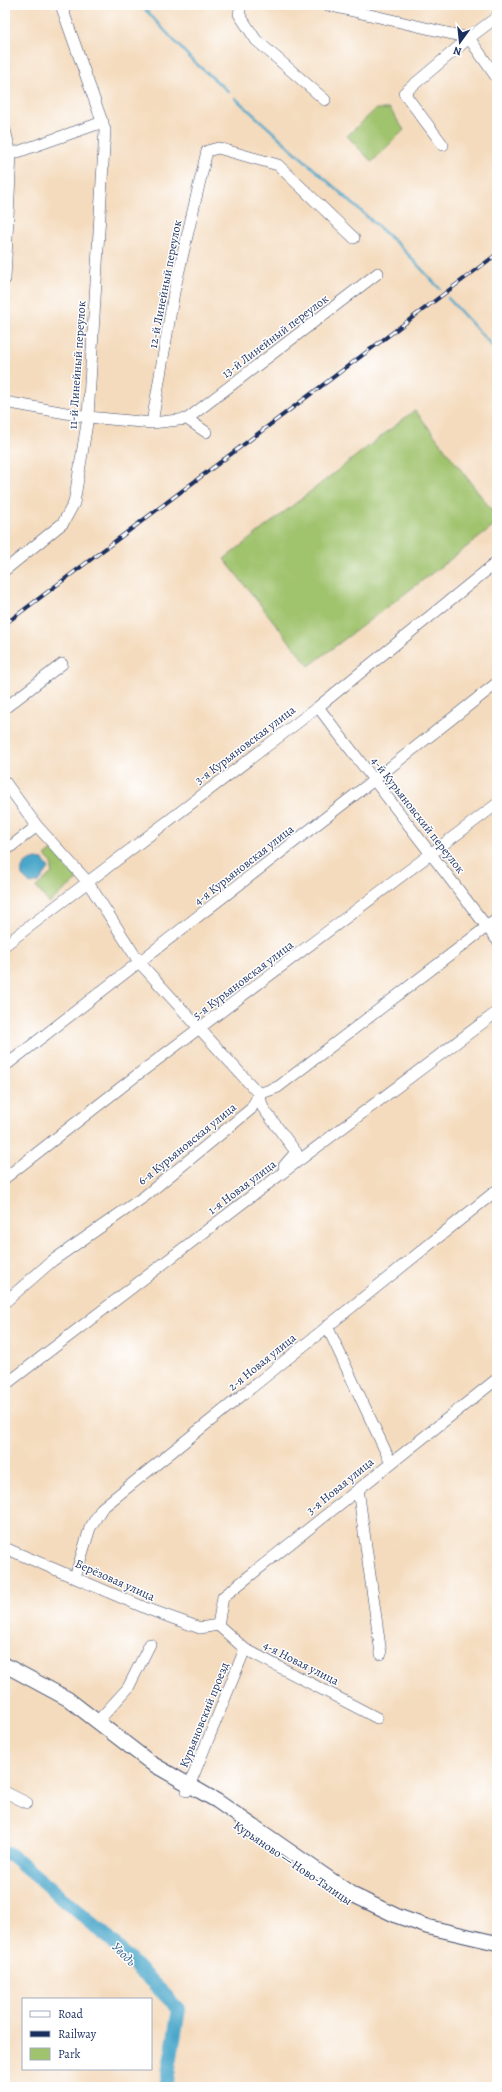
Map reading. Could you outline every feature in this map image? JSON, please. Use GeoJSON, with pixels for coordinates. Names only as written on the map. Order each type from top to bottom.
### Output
{"type":"FeatureCollection","features":[{"type":"Feature","properties":{"kind":"main road"},"geometry":{"type":"LineString","coordinates":[[5,1665],[68,1699],[146,1759],[188,1788]]}},
{"type":"Feature","properties":{"kind":"main road","name":"Курьяново — Ново-Талицы"},"geometry":{"type":"LineString","coordinates":[[188,1788],[217,1801],[335,1884],[370,1904],[428,1927],[497,1943]]}},
{"type":"Feature","properties":{"kind":"main road","name":"Курьяново — Ново-Талицы"},"geometry":{"type":"LineString","coordinates":[[188,1788],[330,1891],[361,1909],[425,1935],[497,1952]]}},
{"type":"Feature","properties":{"kind":"street"},"geometry":{"type":"LineString","coordinates":[[8,155],[104,126],[61,5]]}},
{"type":"Feature","properties":{"kind":"street"},"geometry":{"type":"LineString","coordinates":[[327,5],[468,38],[497,78]]}},
{"type":"Feature","properties":{"kind":"street"},"geometry":{"type":"LineString","coordinates":[[240,10],[256,40],[325,100]]}},
{"type":"Feature","properties":{"kind":"street"},"geometry":{"type":"LineString","coordinates":[[442,145],[404,93],[468,38],[497,17]]}},
{"type":"Feature","properties":{"kind":"street","name":"11-й Линейный переулок"},"geometry":{"type":"LineString","coordinates":[[5,570],[63,524],[74,503],[88,417],[104,126]]}},
{"type":"Feature","properties":{"kind":"street"},"geometry":{"type":"LineString","coordinates":[[5,130],[8,155],[5,279]]}},
{"type":"Feature","properties":{"kind":"street","name":"12-й Линейный переулок"},"geometry":{"type":"LineString","coordinates":[[152,423],[174,292],[207,151],[218,148],[278,165],[354,238]]}},
{"type":"Feature","properties":{"kind":"street","name":"13-й Линейный переулок"},"geometry":{"type":"LineString","coordinates":[[187,419],[378,273]]}},
{"type":"Feature","properties":{"kind":"street"},"geometry":{"type":"LineString","coordinates":[[5,402],[88,417],[152,423],[187,419],[206,432]]}},
{"type":"Feature","properties":{"kind":"street","name":"3-я Курьяновская улица"},"geometry":{"type":"LineString","coordinates":[[5,946],[87,881],[318,706],[497,562]]}},
{"type":"Feature","properties":{"kind":"street"},"geometry":{"type":"LineString","coordinates":[[5,708],[62,664]]}},
{"type":"Feature","properties":{"kind":"street","name":"4-я Курьяновская улица"},"geometry":{"type":"LineString","coordinates":[[5,1066],[497,683]]}},
{"type":"Feature","properties":{"kind":"street","name":"4-й Курьяновский переулок"},"geometry":{"type":"LineString","coordinates":[[318,706],[433,854],[497,940]]}},
{"type":"Feature","properties":{"kind":"street"},"geometry":{"type":"LineString","coordinates":[[5,782],[37,826],[87,881],[139,962],[198,1029],[259,1094],[263,1108],[296,1152],[270,1182]]}},
{"type":"Feature","properties":{"kind":"street","name":"5-я Курьяновская улица"},"geometry":{"type":"LineString","coordinates":[[5,1178],[198,1029],[433,854],[497,804]]}},
{"type":"Feature","properties":{"kind":"street"},"geometry":{"type":"LineString","coordinates":[[5,851],[37,826]]}},
{"type":"Feature","properties":{"kind":"street"},"geometry":{"type":"LineString","coordinates":[[259,1094],[278,1087],[497,919]]}},
{"type":"Feature","properties":{"kind":"street","name":"1-я Новая улица"},"geometry":{"type":"LineString","coordinates":[[5,1385],[270,1182],[497,1012]]}},
{"type":"Feature","properties":{"kind":"street","name":"6-я Курьяновская улица"},"geometry":{"type":"LineString","coordinates":[[5,1302],[52,1261],[145,1196],[251,1109],[259,1094]]}},
{"type":"Feature","properties":{"kind":"street","name":"2-я Новая улица"},"geometry":{"type":"LineString","coordinates":[[75,1577],[90,1528],[102,1508],[497,1190]]}},
{"type":"Feature","properties":{"kind":"street"},"geometry":{"type":"LineString","coordinates":[[327,1326],[390,1463]]}},
{"type":"Feature","properties":{"kind":"street","name":"3-я Новая улица"},"geometry":{"type":"LineString","coordinates":[[218,1625],[223,1597],[497,1379]]}},
{"type":"Feature","properties":{"kind":"street"},"geometry":{"type":"LineString","coordinates":[[358,1489],[382,1654]]}},
{"type":"Feature","properties":{"kind":"street","name":"Берёзовая улица"},"geometry":{"type":"LineString","coordinates":[[5,1548],[148,1609],[200,1628],[218,1625]]}},
{"type":"Feature","properties":{"kind":"street","name":"4-я Новая улица"},"geometry":{"type":"LineString","coordinates":[[218,1625],[245,1649],[377,1718]]}},
{"type":"Feature","properties":{"kind":"street"},"geometry":{"type":"LineString","coordinates":[[98,1722],[128,1688],[150,1644]]}},
{"type":"Feature","properties":{"kind":"street","name":"Курьяновский проезд"},"geometry":{"type":"LineString","coordinates":[[188,1788],[245,1649]]}},
{"type":"Feature","properties":{"kind":"street"},"geometry":{"type":"LineString","coordinates":[[5,1792],[27,1803]]}},
{"type":"Feature","properties":{"kind":"green space"},"geometry":{"type":"Polygon","coordinates":[[[376,109],[390,109],[404,130],[372,162],[347,136],[376,109]]]}},
{"type":"Feature","properties":{"kind":"green space"},"geometry":{"type":"Polygon","coordinates":[[[415,410],[497,517],[497,524],[309,666],[224,559],[415,410]]]}},
{"type":"Feature","properties":{"kind":"green space"},"geometry":{"type":"Polygon","coordinates":[[[54,849],[79,878],[49,903],[36,887],[52,873],[52,863],[45,856],[54,849]]]}},
{"type":"Feature","properties":{"kind":"water"},"geometry":{"type":"Polygon","coordinates":[[[36,859],[43,860],[49,868],[39,882],[30,884],[22,876],[22,869],[25,864],[36,859]]]}},
{"type":"Feature","properties":{"kind":"waterway"},"geometry":{"type":"LineString","coordinates":[[141,5],[192,60],[229,92]]}},
{"type":"Feature","properties":{"kind":"waterway"},"geometry":{"type":"LineString","coordinates":[[235,98],[402,248],[440,289]]}},
{"type":"Feature","properties":{"kind":"waterway"},"geometry":{"type":"LineString","coordinates":[[448,298],[497,351]]}},
{"type":"Feature","properties":{"kind":"waterway","name":"Уводь"},"geometry":{"type":"LineString","coordinates":[[5,1854],[10,1854],[103,1933],[179,2009],[166,2087]]}},
{"type":"Feature","properties":{"kind":"railway"},"geometry":{"type":"LineString","coordinates":[[5,624],[497,254]]}}]}
